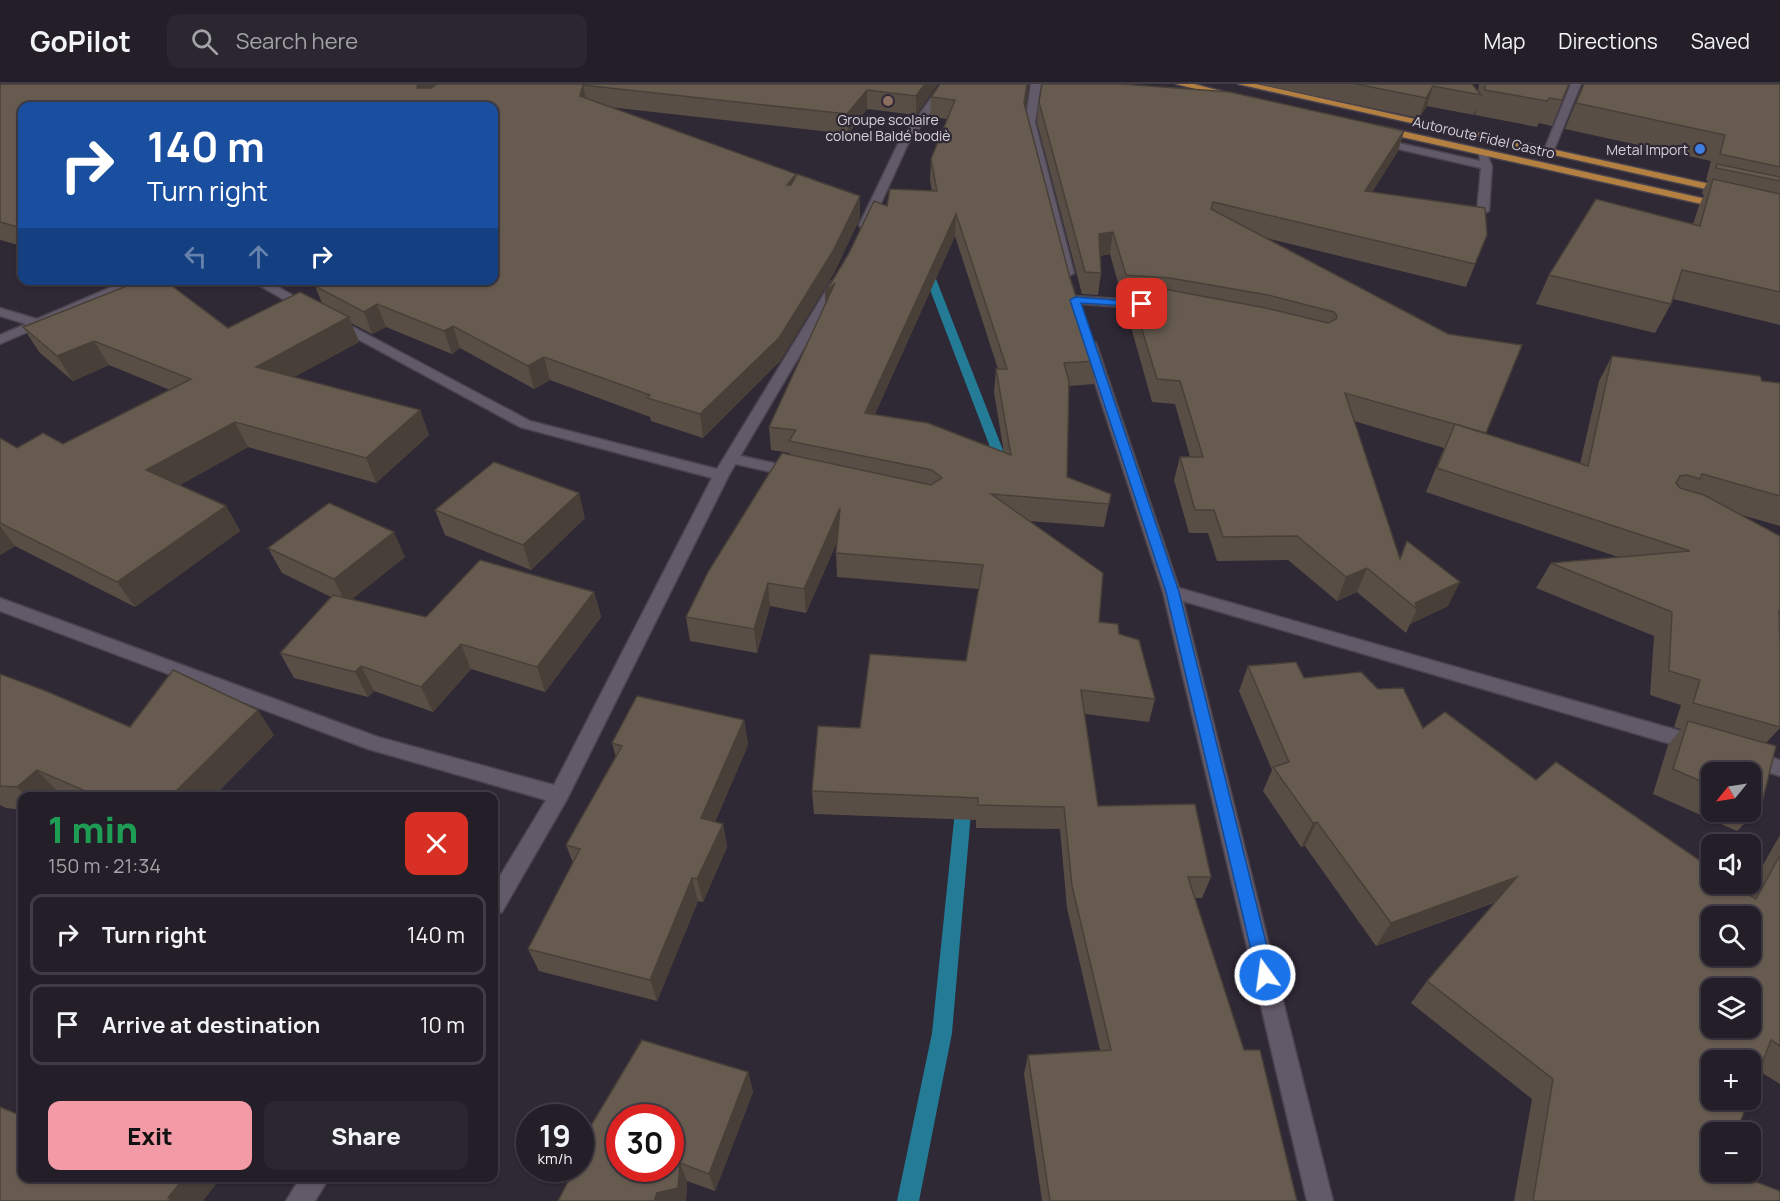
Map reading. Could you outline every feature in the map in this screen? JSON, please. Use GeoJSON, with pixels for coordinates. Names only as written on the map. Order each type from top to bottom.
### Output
{"type":"FeatureCollection","features":[{"type":"Feature","properties":{"kind":"highway"},"geometry":{"type":"LineString","coordinates":[[1181,84],[1249,99]]}},
{"type":"Feature","properties":{"kind":"highway","name":"Autoroute Fidel Castro"},"geometry":{"type":"LineString","coordinates":[[1243,84],[1734,192]]}},
{"type":"Feature","properties":{"kind":"highway","name":"Autoroute Fidel Castro"},"geometry":{"type":"LineString","coordinates":[[1372,127],[1734,208]]}},
{"type":"Feature","properties":{"kind":"street"},"geometry":{"type":"LineString","coordinates":[[857,242],[903,144],[946,84]]}},
{"type":"Feature","properties":{"kind":"street"},"geometry":{"type":"LineString","coordinates":[[1036,84],[1030,122],[1075,300],[1172,592],[1320,1201]]}},
{"type":"Feature","properties":{"kind":"street"},"geometry":{"type":"LineString","coordinates":[[1549,150],[1574,84]]}},
{"type":"Feature","properties":{"kind":"street"},"geometry":{"type":"LineString","coordinates":[[1366,138],[1487,166]]}},
{"type":"Feature","properties":{"kind":"street"},"geometry":{"type":"LineString","coordinates":[[1481,152],[1487,166],[1484,211]]}},
{"type":"Feature","properties":{"kind":"street"},"geometry":{"type":"LineString","coordinates":[[498,898],[559,795],[721,475],[847,263]]}},
{"type":"Feature","properties":{"kind":"street"},"geometry":{"type":"LineString","coordinates":[[0,340],[128,285]]}},
{"type":"Feature","properties":{"kind":"street"},"geometry":{"type":"LineString","coordinates":[[265,285],[525,424],[721,475]]}},
{"type":"Feature","properties":{"kind":"street"},"geometry":{"type":"LineString","coordinates":[[1075,300],[1165,306]]}},
{"type":"Feature","properties":{"kind":"street"},"geometry":{"type":"LineString","coordinates":[[0,312],[36,323]]}},
{"type":"Feature","properties":{"kind":"street"},"geometry":{"type":"LineString","coordinates":[[732,459],[809,475]]}},
{"type":"Feature","properties":{"kind":"street"},"geometry":{"type":"LineString","coordinates":[[1172,592],[1711,748]]}},
{"type":"Feature","properties":{"kind":"street"},"geometry":{"type":"LineString","coordinates":[[0,604],[375,744],[559,795]]}},
{"type":"Feature","properties":{"kind":"street"},"geometry":{"type":"LineString","coordinates":[[1734,755],[1780,768]]}},
{"type":"Feature","properties":{"kind":"street"},"geometry":{"type":"LineString","coordinates":[[299,1201],[313,1182]]}},
{"type":"Feature","properties":{"kind":"building"},"geometry":{"type":"Polygon","coordinates":[[[0,84],[418,84],[417,88],[431,88],[437,84],[925,84],[916,96],[867,90],[847,114],[583,85],[580,96],[796,174],[787,185],[791,185],[797,174],[860,196],[833,251],[779,338],[700,414],[647,398],[650,395],[544,357],[528,366],[453,326],[444,331],[377,304],[364,312],[315,286],[498,285],[498,102],[18,102],[18,227],[0,222],[0,84]]]}},
{"type":"Feature","properties":{"kind":"building"},"geometry":{"type":"Polygon","coordinates":[[[940,84],[1027,84],[1024,103],[1070,278],[1097,361],[1064,363],[1069,381],[1067,477],[1111,494],[1109,504],[991,494],[1103,573],[1099,622],[1118,624],[1119,634],[1139,640],[1155,699],[1081,690],[1098,806],[1195,804],[1211,877],[1188,877],[1244,1050],[1260,1050],[1297,1201],[1050,1201],[1028,1055],[1111,1050],[1072,886],[1064,807],[978,805],[978,798],[812,791],[818,726],[860,728],[870,654],[966,661],[983,565],[836,553],[840,508],[804,589],[768,583],[754,629],[686,617],[708,572],[782,453],[931,485],[942,478],[932,470],[789,441],[796,430],[769,427],[835,283],[825,293],[849,253],[874,201],[887,206],[890,189],[937,191],[931,159],[955,100],[931,97],[940,84]],[[956,214],[865,413],[928,423],[1011,455],[996,369],[1007,369],[956,214]]]}},
{"type":"Feature","properties":{"kind":"building"},"geometry":{"type":"Polygon","coordinates":[[[1042,84],[1121,84],[1230,92],[1404,131],[1365,191],[1485,208],[1487,235],[1475,264],[1213,202],[1211,209],[1448,334],[1522,345],[1486,433],[1345,393],[1400,559],[1407,541],[1460,582],[1415,603],[1417,609],[1367,568],[1346,577],[1297,536],[1223,537],[1214,510],[1195,510],[1180,457],[1203,457],[1180,381],[1157,379],[1129,287],[1169,290],[1266,308],[1328,323],[1337,316],[1334,312],[1268,295],[1170,278],[1126,275],[1113,232],[1099,234],[1101,273],[1085,272],[1039,102],[1042,84]]]}},
{"type":"Feature","properties":{"kind":"building"},"geometry":{"type":"Polygon","coordinates":[[[1356,84],[1472,84],[1481,95],[1433,86],[1426,98],[1356,84]]]}},
{"type":"Feature","properties":{"kind":"building"},"geometry":{"type":"Polygon","coordinates":[[[1485,84],[1569,84],[1562,100],[1549,98],[1547,101],[1485,90],[1485,84]]]}},
{"type":"Feature","properties":{"kind":"building"},"geometry":{"type":"Polygon","coordinates":[[[1584,84],[1780,84],[1780,167],[1720,154],[1725,135],[1576,103],[1584,84]]]}},
{"type":"Feature","properties":{"kind":"building"},"geometry":{"type":"Polygon","coordinates":[[[1717,164],[1780,177],[1780,181],[1716,168],[1717,164]]]}},
{"type":"Feature","properties":{"kind":"building"},"geometry":{"type":"Polygon","coordinates":[[[1713,179],[1780,194],[1780,292],[1682,270],[1671,304],[1549,275],[1596,199],[1700,226],[1713,179]]]}},
{"type":"Feature","properties":{"kind":"building"},"geometry":{"type":"Polygon","coordinates":[[[129,285],[171,285],[228,328],[300,292],[349,317],[256,367],[420,410],[366,458],[235,422],[146,470],[226,506],[117,582],[0,523],[0,438],[17,448],[43,433],[63,444],[191,379],[94,341],[57,356],[23,327],[129,285]]]}},
{"type":"Feature","properties":{"kind":"building"},"geometry":{"type":"Polygon","coordinates":[[[1612,356],[1760,376],[1762,381],[1780,383],[1780,496],[1702,474],[1700,479],[1687,475],[1680,476],[1676,483],[1680,488],[1704,495],[1780,536],[1780,727],[1693,703],[1700,680],[1669,671],[1672,612],[1551,563],[1690,551],[1437,468],[1455,424],[1588,466],[1612,356]]]}},
{"type":"Feature","properties":{"kind":"building"},"geometry":{"type":"Polygon","coordinates":[[[494,462],[579,493],[523,545],[435,510],[494,462]]]}},
{"type":"Feature","properties":{"kind":"building"},"geometry":{"type":"Polygon","coordinates":[[[329,503],[394,532],[334,579],[268,548],[329,503]]]}},
{"type":"Feature","properties":{"kind":"building"},"geometry":{"type":"Polygon","coordinates":[[[480,560],[594,592],[537,667],[461,644],[421,687],[361,666],[355,672],[280,653],[333,595],[426,617],[480,560]]]}},
{"type":"Feature","properties":{"kind":"building"},"geometry":{"type":"Polygon","coordinates":[[[1296,662],[1304,678],[1361,672],[1378,689],[1403,688],[1423,728],[1445,712],[1536,780],[1556,762],[1701,861],[1701,894],[1748,894],[1756,899],[1761,894],[1761,890],[1780,855],[1780,1046],[1771,1040],[1761,1066],[1761,1050],[1701,1050],[1701,1110],[1745,1110],[1740,1122],[1701,1122],[1701,1182],[1756,1182],[1780,1191],[1780,1201],[1533,1201],[1553,1079],[1427,981],[1517,877],[1391,923],[1317,822],[1313,823],[1273,767],[1289,762],[1248,666],[1296,662]]]}},
{"type":"Feature","properties":{"kind":"building"},"geometry":{"type":"Polygon","coordinates":[[[173,670],[258,710],[175,792],[88,792],[37,770],[17,787],[0,786],[0,674],[130,727],[173,670]]]}},
{"type":"Feature","properties":{"kind":"building"},"geometry":{"type":"Polygon","coordinates":[[[637,696],[744,720],[701,818],[723,824],[697,879],[692,878],[650,980],[528,949],[580,849],[566,845],[622,746],[612,743],[637,696]]]}},
{"type":"Feature","properties":{"kind":"building"},"geometry":{"type":"Polygon","coordinates":[[[1688,721],[1776,746],[1761,807],[1761,762],[1701,762],[1701,781],[1673,769],[1688,721]]]}},
{"type":"Feature","properties":{"kind":"building"},"geometry":{"type":"Polygon","coordinates":[[[642,1040],[748,1072],[709,1174],[684,1165],[684,1104],[606,1104],[606,1182],[678,1182],[678,1188],[657,1193],[654,1201],[558,1201],[568,1182],[594,1182],[594,1121],[642,1040]]]}},
{"type":"Feature","properties":{"kind":"building"},"geometry":{"type":"Polygon","coordinates":[[[0,1107],[18,1114],[18,1182],[181,1182],[168,1198],[171,1199],[169,1201],[0,1201],[0,1107]]]}},
{"type":"Feature","properties":{"kind":"waterway"},"geometry":{"type":"LineString","coordinates":[[926,266],[1004,468]]}},
{"type":"Feature","properties":{"kind":"waterway"},"geometry":{"type":"LineString","coordinates":[[908,1201],[942,1033],[964,801]]}},
{"type":"Feature","properties":{"kind":"place","name":"Groupe scolaire colonel Baldé bodiè"},"geometry":{"type":"Point","coordinates":[888,101]}},
{"type":"Feature","properties":{"kind":"place","name":"Metal Import"},"geometry":{"type":"Point","coordinates":[1700,149]}},
{"type":"Feature","properties":{"kind":"route"},"geometry":{"type":"LineString","coordinates":[[1142,304],[1075,300],[1172,592],[1265,975]]}}]}
